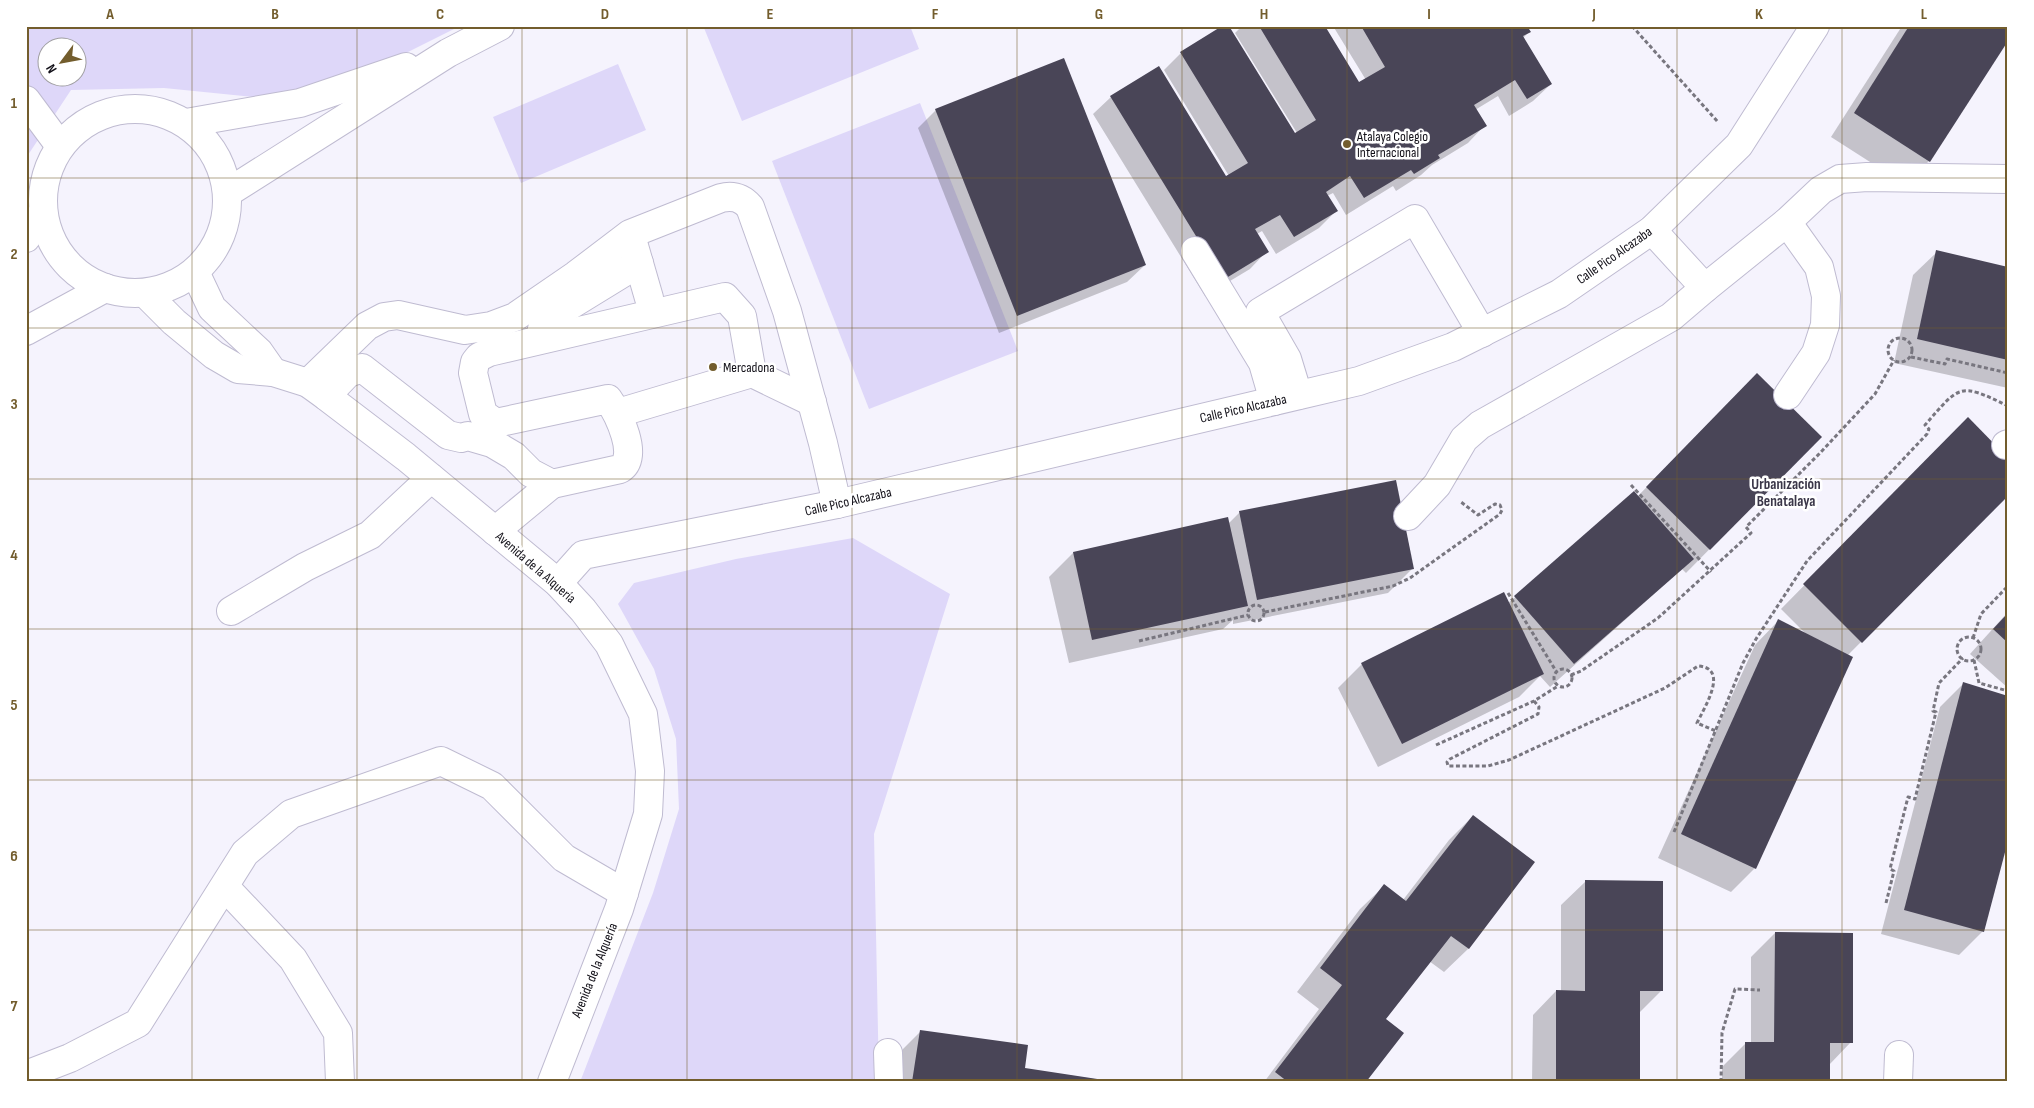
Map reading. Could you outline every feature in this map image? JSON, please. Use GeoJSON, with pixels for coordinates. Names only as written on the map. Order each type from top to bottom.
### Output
{"type":"FeatureCollection","features":[{"type":"Feature","properties":{"kind":"street"},"geometry":{"type":"LineString","coordinates":[[228,193],[448,53],[500,26]]}},
{"type":"Feature","properties":{"kind":"street","name":"Calle Pico Alcazaba"},"geometry":{"type":"LineString","coordinates":[[558,583],[583,555],[838,504],[1359,381],[1453,347],[1559,294],[1652,230],[1739,145],[1815,26]]}},
{"type":"Feature","properties":{"kind":"street"},"geometry":{"type":"LineString","coordinates":[[186,123],[300,103],[448,53]]}},
{"type":"Feature","properties":{"kind":"street"},"geometry":{"type":"LineString","coordinates":[[26,100],[60,146]]}},
{"type":"Feature","properties":{"kind":"street"},"geometry":{"type":"LineString","coordinates":[[132,108],[160,111],[186,123],[206,142],[221,165],[228,193],[226,222],[214,250],[194,272],[172,286],[145,293],[125,293],[105,288],[82,276],[63,259],[50,236],[43,212],[43,188],[49,166],[60,146],[79,126],[104,113],[132,108]]}},
{"type":"Feature","properties":{"kind":"street"},"geometry":{"type":"LineString","coordinates":[[1408,516],[1437,485],[1464,439],[1480,425],[1671,317],[1787,222],[1821,190],[1840,179],[1867,177],[2008,179]]}},
{"type":"Feature","properties":{"kind":"street"},"geometry":{"type":"LineString","coordinates":[[317,389],[367,326],[384,317],[398,315],[465,330],[491,326],[515,317],[576,275],[630,234],[727,196],[734,196],[746,202],[750,207],[787,311],[838,504]]}},
{"type":"Feature","properties":{"kind":"street"},"geometry":{"type":"LineString","coordinates":[[26,238],[43,212]]}},
{"type":"Feature","properties":{"kind":"street"},"geometry":{"type":"LineString","coordinates":[[1286,398],[1287,359],[1260,312],[1415,220],[1482,333]]}},
{"type":"Feature","properties":{"kind":"street"},"geometry":{"type":"LineString","coordinates":[[1787,222],[1819,267],[1826,296],[1825,325],[1816,352],[1788,395]]}},
{"type":"Feature","properties":{"kind":"street"},"geometry":{"type":"LineString","coordinates":[[1652,230],[1705,288]]}},
{"type":"Feature","properties":{"kind":"street"},"geometry":{"type":"LineString","coordinates":[[630,234],[649,298]]}},
{"type":"Feature","properties":{"kind":"street"},"geometry":{"type":"LineString","coordinates":[[1195,252],[1286,398]]}},
{"type":"Feature","properties":{"kind":"street"},"geometry":{"type":"LineString","coordinates":[[542,328],[551,317],[639,263]]}},
{"type":"Feature","properties":{"kind":"street"},"geometry":{"type":"LineString","coordinates":[[194,272],[212,308],[259,352],[273,372]]}},
{"type":"Feature","properties":{"kind":"street"},"geometry":{"type":"LineString","coordinates":[[26,331],[105,288]]}},
{"type":"Feature","properties":{"kind":"street","name":"Avenida de la Alquería"},"geometry":{"type":"LineString","coordinates":[[145,293],[174,322],[214,355],[238,369],[273,372],[317,389],[431,478],[558,583],[584,610],[609,644],[643,714],[650,771],[648,814],[624,893],[552,1082]]}},
{"type":"Feature","properties":{"kind":"street"},"geometry":{"type":"LineString","coordinates":[[495,531],[552,484],[620,469],[627,464],[629,456],[618,413],[608,399],[507,422],[496,423],[483,414],[473,373],[475,362],[484,354],[725,298],[742,316],[752,372]]}},
{"type":"Feature","properties":{"kind":"street"},"geometry":{"type":"LineString","coordinates":[[317,389],[353,370],[362,368],[448,435],[462,438],[468,436],[492,443],[514,456],[531,473],[552,484]]}},
{"type":"Feature","properties":{"kind":"street"},"geometry":{"type":"LineString","coordinates":[[618,413],[752,372],[812,402]]}},
{"type":"Feature","properties":{"kind":"street"},"geometry":{"type":"LineString","coordinates":[[507,422],[514,456]]}},
{"type":"Feature","properties":{"kind":"street"},"geometry":{"type":"LineString","coordinates":[[231,612],[305,567],[370,534],[431,478]]}},
{"type":"Feature","properties":{"kind":"street"},"geometry":{"type":"LineString","coordinates":[[26,1075],[70,1058],[138,1023],[245,853],[291,814],[441,761],[492,786],[564,858],[624,893]]}},
{"type":"Feature","properties":{"kind":"street"},"geometry":{"type":"LineString","coordinates":[[225,887],[293,959],[338,1033],[340,1082]]}},
{"type":"Feature","properties":{"kind":"street"},"geometry":{"type":"LineString","coordinates":[[888,1053],[889,1082]]}},
{"type":"Feature","properties":{"kind":"path"},"geometry":{"type":"LineString","coordinates":[[1632,26],[1739,145]]}},
{"type":"Feature","properties":{"kind":"path"},"geometry":{"type":"LineString","coordinates":[[1902,337],[1909,342],[1913,349],[1911,357],[1905,361],[1894,360],[1887,351],[1889,343],[1895,338],[1902,337]]}},
{"type":"Feature","properties":{"kind":"path"},"geometry":{"type":"LineString","coordinates":[[1911,357],[1946,364],[1947,359],[2008,373]]}},
{"type":"Feature","properties":{"kind":"path"},"geometry":{"type":"LineString","coordinates":[[1572,674],[1581,671],[1658,618],[1711,572],[1751,533],[1746,527],[1876,394],[1894,360]]}},
{"type":"Feature","properties":{"kind":"path"},"geometry":{"type":"LineString","coordinates":[[1674,832],[1756,639],[1806,561],[1927,434],[1929,429],[1925,425],[1956,392],[1965,390],[1977,391],[2008,406]]}},
{"type":"Feature","properties":{"kind":"path"},"geometry":{"type":"LineString","coordinates":[[1265,612],[1376,591],[1393,586],[1410,578],[1501,512],[1500,505],[1494,504],[1478,515],[1437,485]]}},
{"type":"Feature","properties":{"kind":"path"},"geometry":{"type":"LineString","coordinates":[[1631,485],[1711,572]]}},
{"type":"Feature","properties":{"kind":"path"},"geometry":{"type":"LineString","coordinates":[[1973,638],[1981,614],[2006,588],[2008,591]]}},
{"type":"Feature","properties":{"kind":"path"},"geometry":{"type":"LineString","coordinates":[[1508,593],[1556,671]]}},
{"type":"Feature","properties":{"kind":"path"},"geometry":{"type":"LineString","coordinates":[[1248,615],[1252,606],[1262,607],[1265,612]]}},
{"type":"Feature","properties":{"kind":"path"},"geometry":{"type":"LineString","coordinates":[[1248,615],[1255,622],[1260,621],[1265,612]]}},
{"type":"Feature","properties":{"kind":"path"},"geometry":{"type":"LineString","coordinates":[[1139,641],[1248,615]]}},
{"type":"Feature","properties":{"kind":"path"},"geometry":{"type":"LineString","coordinates":[[1965,638],[1973,638],[1979,642],[1982,649],[1979,656],[1974,660],[1966,661],[1957,650],[1960,642],[1965,638]]}},
{"type":"Feature","properties":{"kind":"path"},"geometry":{"type":"LineString","coordinates":[[1886,903],[1894,870],[1890,869],[1908,797],[1915,799],[1936,712],[1933,711],[1940,683],[1963,658]]}},
{"type":"Feature","properties":{"kind":"path"},"geometry":{"type":"LineString","coordinates":[[1974,660],[1979,683],[2008,692]]}},
{"type":"Feature","properties":{"kind":"path"},"geometry":{"type":"LineString","coordinates":[[1534,701],[1539,707],[1538,714],[1449,759],[1448,766],[1488,766],[1509,760],[1658,692],[1698,666],[1709,670],[1715,682],[1698,723],[1716,731]]}},
{"type":"Feature","properties":{"kind":"path"},"geometry":{"type":"LineString","coordinates":[[1562,668],[1572,674],[1572,680],[1569,685],[1563,688],[1554,682],[1553,676],[1556,671],[1562,668]]}},
{"type":"Feature","properties":{"kind":"path"},"geometry":{"type":"LineString","coordinates":[[1436,745],[1534,701],[1558,686]]}},
{"type":"Feature","properties":{"kind":"path"},"geometry":{"type":"LineString","coordinates":[[1721,1082],[1722,1033],[1735,989],[1760,990]]}},
{"type":"Feature","properties":{"kind":"shaded area"},"geometry":{"type":"Polygon","coordinates":[[[26,26],[460,26],[376,68],[263,98],[164,88],[71,90],[26,158],[26,26]]]}},
{"type":"Feature","properties":{"kind":"shaded area"},"geometry":{"type":"Polygon","coordinates":[[[708,26],[910,26],[919,49],[742,121],[704,28],[708,26]]]}},
{"type":"Feature","properties":{"kind":"shaded area"},"geometry":{"type":"Polygon","coordinates":[[[618,64],[646,130],[521,183],[493,117],[618,64]]]}},
{"type":"Feature","properties":{"kind":"shaded area"},"geometry":{"type":"Polygon","coordinates":[[[920,103],[1018,351],[869,409],[772,161],[920,103]]]}},
{"type":"Feature","properties":{"kind":"shaded area"},"geometry":{"type":"Polygon","coordinates":[[[853,538],[950,594],[874,834],[879,1082],[580,1082],[653,893],[679,809],[676,739],[654,669],[618,604],[634,583],[736,559],[853,538]]]}},
{"type":"Feature","properties":{"kind":"building","name":"Atalaya Colegio Internacional"},"geometry":{"type":"Polygon","coordinates":[[[1222,26],[1229,26],[1295,133],[1316,120],[1259,26],[1325,26],[1359,82],[1385,67],[1361,26],[1527,26],[1531,32],[1523,36],[1552,84],[1527,99],[1515,80],[1474,105],[1487,126],[1438,155],[1440,158],[1414,174],[1411,170],[1364,198],[1350,176],[1326,192],[1338,211],[1294,237],[1280,215],[1255,229],[1269,252],[1223,280],[1110,96],[1159,66],[1226,176],[1248,163],[1180,52],[1222,26]]]}},
{"type":"Feature","properties":{"kind":"building"},"geometry":{"type":"Polygon","coordinates":[[[1909,26],[2008,26],[2008,41],[1930,162],[1854,113],[1909,26]]]}},
{"type":"Feature","properties":{"kind":"building"},"geometry":{"type":"Polygon","coordinates":[[[1064,58],[1146,265],[1017,316],[935,109],[1064,58]]]}},
{"type":"Feature","properties":{"kind":"building"},"geometry":{"type":"Polygon","coordinates":[[[1936,250],[2008,267],[2008,360],[1917,339],[1936,250]]]}},
{"type":"Feature","properties":{"kind":"building"},"geometry":{"type":"Polygon","coordinates":[[[1757,373],[1822,437],[1710,550],[1646,487],[1757,373]]]}},
{"type":"Feature","properties":{"kind":"building"},"geometry":{"type":"Polygon","coordinates":[[[1968,417],[2008,458],[2008,496],[1862,643],[1803,584],[1968,417]]]}},
{"type":"Feature","properties":{"kind":"building"},"geometry":{"type":"Polygon","coordinates":[[[1396,480],[1414,569],[1257,600],[1239,511],[1396,480]]]}},
{"type":"Feature","properties":{"kind":"building"},"geometry":{"type":"Polygon","coordinates":[[[1634,491],[1694,559],[1574,664],[1514,596],[1634,491]]]}},
{"type":"Feature","properties":{"kind":"building"},"geometry":{"type":"Polygon","coordinates":[[[1228,517],[1248,606],[1092,640],[1073,552],[1228,517]]]}},
{"type":"Feature","properties":{"kind":"building"},"geometry":{"type":"Polygon","coordinates":[[[1504,592],[1544,674],[1402,744],[1361,663],[1504,592]]]}},
{"type":"Feature","properties":{"kind":"building"},"geometry":{"type":"Polygon","coordinates":[[[2008,613],[2008,643],[1993,629],[2008,613]]]}},
{"type":"Feature","properties":{"kind":"building"},"geometry":{"type":"Polygon","coordinates":[[[1778,619],[1853,657],[1756,869],[1681,834],[1778,619]]]}},
{"type":"Feature","properties":{"kind":"building"},"geometry":{"type":"Polygon","coordinates":[[[1963,682],[2008,696],[2008,841],[1984,932],[1904,910],[1963,682]]]}},
{"type":"Feature","properties":{"kind":"building"},"geometry":{"type":"Polygon","coordinates":[[[1473,815],[1535,862],[1469,949],[1451,936],[1386,1019],[1404,1033],[1366,1082],[1288,1082],[1275,1072],[1342,985],[1320,968],[1384,884],[1406,901],[1473,815]]]}},
{"type":"Feature","properties":{"kind":"building"},"geometry":{"type":"Polygon","coordinates":[[[1585,880],[1663,881],[1663,991],[1640,991],[1640,1082],[1556,1082],[1556,990],[1585,991],[1585,880]]]}},
{"type":"Feature","properties":{"kind":"building"},"geometry":{"type":"Polygon","coordinates":[[[1775,932],[1853,933],[1853,1043],[1830,1043],[1830,1082],[1745,1082],[1745,1042],[1774,1042],[1775,932]]]}},
{"type":"Feature","properties":{"kind":"building"},"geometry":{"type":"Polygon","coordinates":[[[920,1030],[1028,1045],[1025,1068],[1117,1082],[912,1082],[920,1030]]]}},
{"type":"Feature","properties":{"kind":"place","name":"Atalaya Colegio Internacional"},"geometry":{"type":"Point","coordinates":[1347,144]}},
{"type":"Feature","properties":{"kind":"place","name":"Mercadona"},"geometry":{"type":"Point","coordinates":[713,367]}},
{"type":"Feature","properties":{"kind":"district","name":"Urbanización Benatalaya"},"geometry":{"type":"Point","coordinates":[1786,492]}}]}
